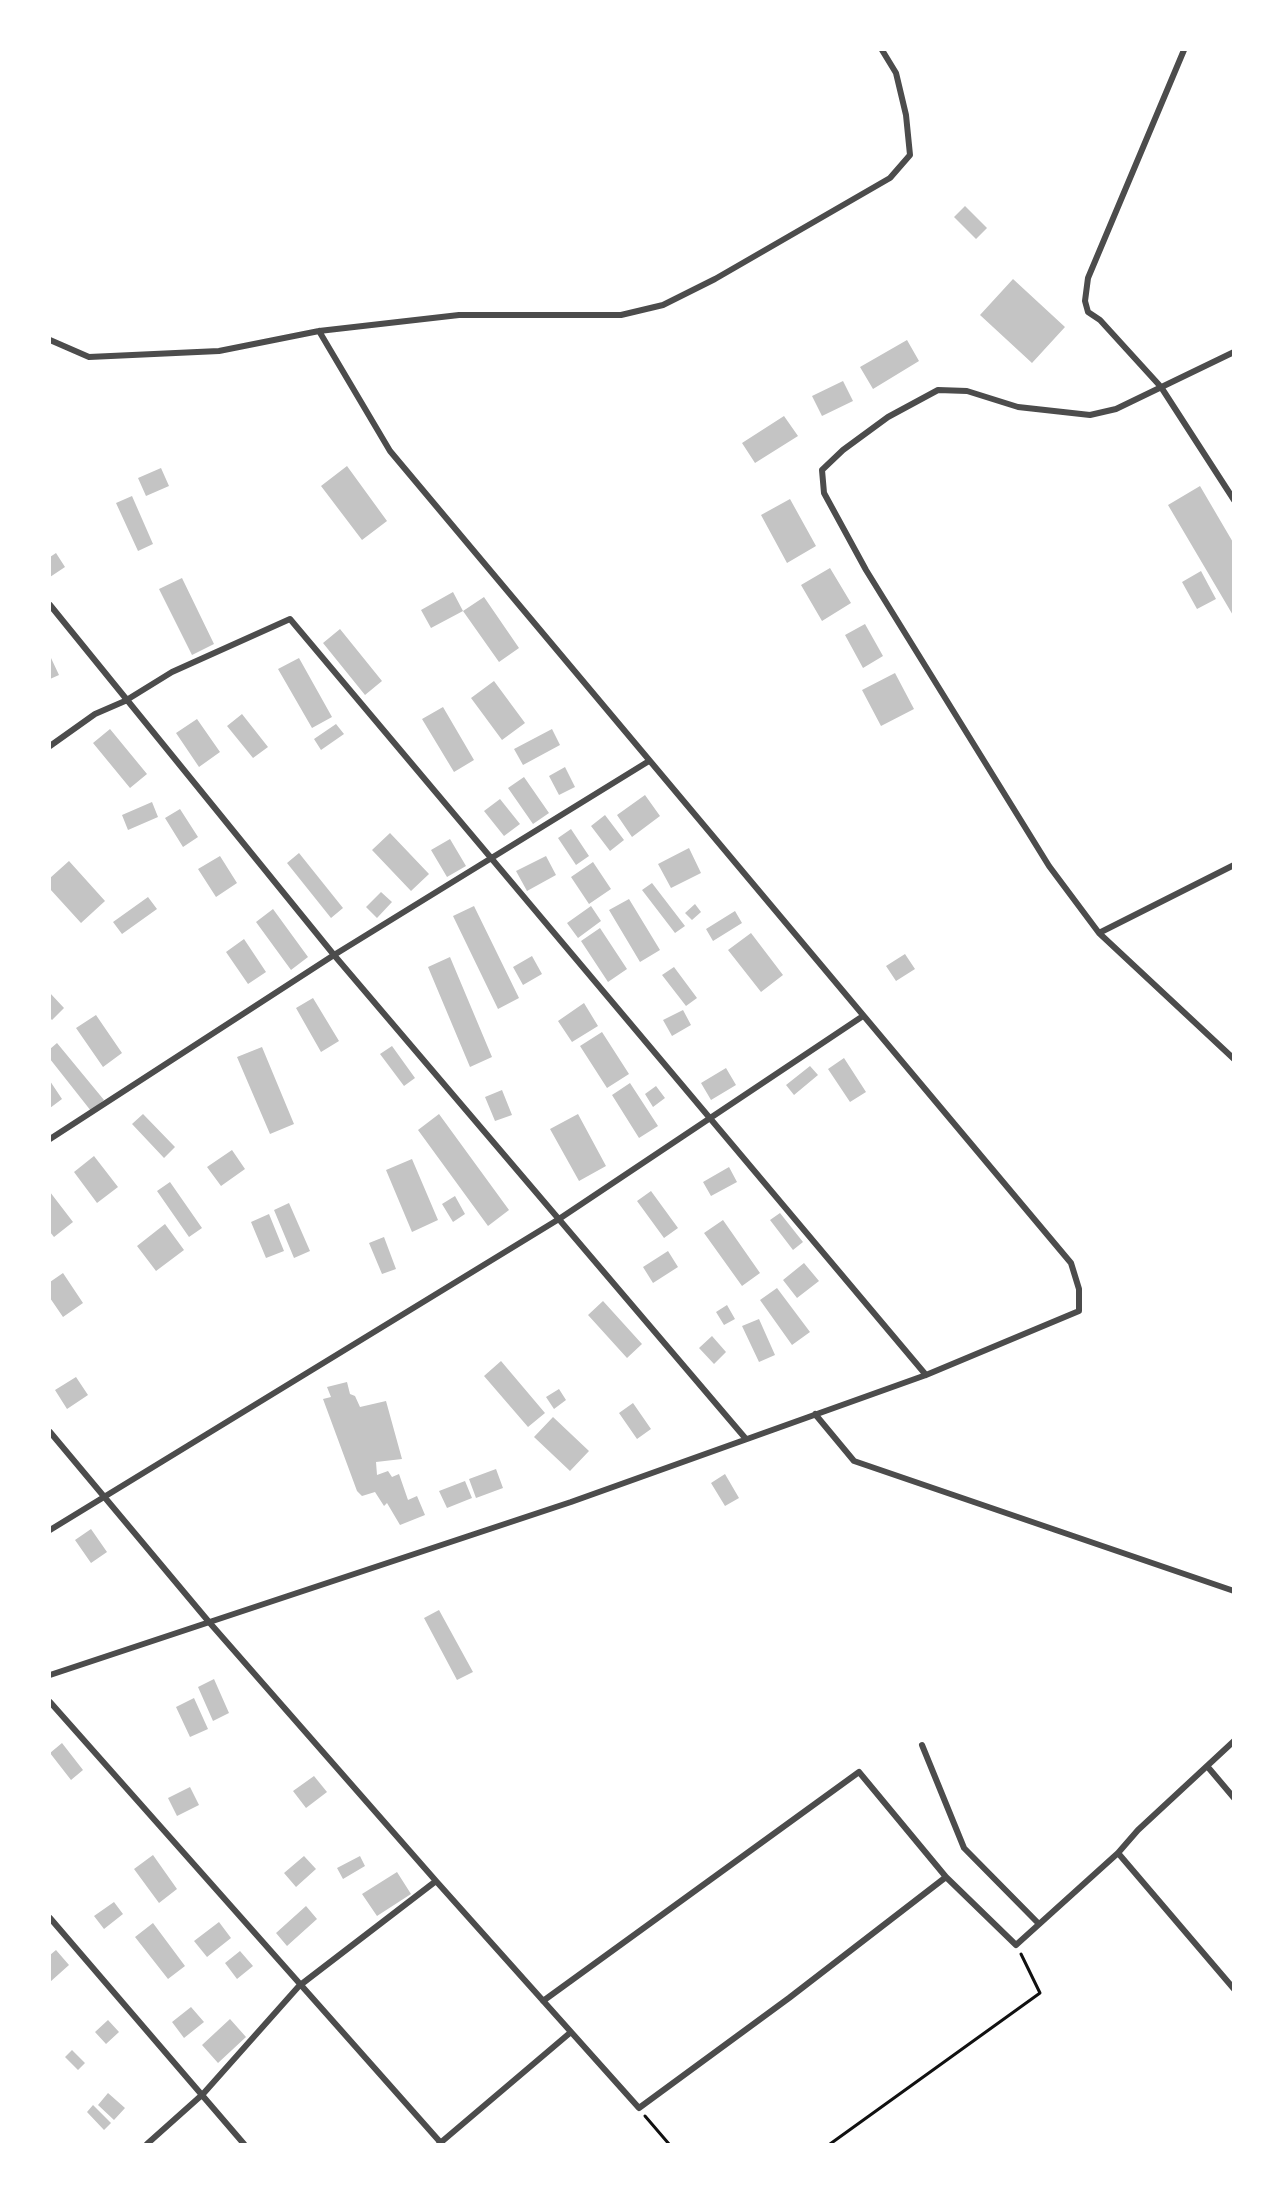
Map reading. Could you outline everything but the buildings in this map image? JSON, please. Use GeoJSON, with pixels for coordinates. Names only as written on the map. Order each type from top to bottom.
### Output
{"type":"FeatureCollection","features":[{"type":"Feature","properties":{"kind":"street"},"geometry":{"type":"LineString","coordinates":[[50,339],[89,357],[219,351],[319,331],[459,315],[621,315],[663,305],[715,279],[890,178],[910,155],[906,115],[896,73],[882,50]]}},
{"type":"Feature","properties":{"kind":"street"},"geometry":{"type":"LineString","coordinates":[[1184,50],[1088,278],[1085,301],[1088,312],[1100,320],[1161,387],[1233,500]]}},
{"type":"Feature","properties":{"kind":"street"},"geometry":{"type":"LineString","coordinates":[[50,1675],[571,1502],[926,1374],[1079,1311],[1079,1289],[1071,1263],[390,451],[319,331]]}},
{"type":"Feature","properties":{"kind":"street"},"geometry":{"type":"LineString","coordinates":[[1233,352],[1116,409],[1090,415],[1018,407],[967,391],[938,390],[888,417],[843,450],[822,470],[824,494],[866,570],[1049,866],[1099,933],[1233,1059]]}},
{"type":"Feature","properties":{"kind":"street"},"geometry":{"type":"LineString","coordinates":[[50,605],[125,701],[334,955],[746,1439]]}},
{"type":"Feature","properties":{"kind":"street"},"geometry":{"type":"LineString","coordinates":[[50,746],[95,714],[125,701],[172,672],[290,619],[926,1374]]}},
{"type":"Feature","properties":{"kind":"street"},"geometry":{"type":"LineString","coordinates":[[50,1139],[334,955],[649,761]]}},
{"type":"Feature","properties":{"kind":"street"},"geometry":{"type":"LineString","coordinates":[[1099,933],[1233,866]]}},
{"type":"Feature","properties":{"kind":"street"},"geometry":{"type":"LineString","coordinates":[[50,1530],[559,1219],[863,1016]]}},
{"type":"Feature","properties":{"kind":"street"},"geometry":{"type":"LineString","coordinates":[[815,1414],[854,1461],[1233,1592]]}},
{"type":"Feature","properties":{"kind":"street"},"geometry":{"type":"LineString","coordinates":[[50,1432],[209,1622],[639,2108],[789,1998],[946,1877]]}},
{"type":"Feature","properties":{"kind":"street"},"geometry":{"type":"LineString","coordinates":[[50,1702],[440,2144],[571,2032]]}},
{"type":"Feature","properties":{"kind":"street"},"geometry":{"type":"LineString","coordinates":[[543,2001],[859,1772],[946,1877],[1016,1945],[1118,1853],[1138,1830],[1233,1742]]}},
{"type":"Feature","properties":{"kind":"street"},"geometry":{"type":"LineString","coordinates":[[922,1745],[964,1848],[1039,1924]]}},
{"type":"Feature","properties":{"kind":"street"},"geometry":{"type":"LineString","coordinates":[[1207,1766],[1233,1798]]}},
{"type":"Feature","properties":{"kind":"street"},"geometry":{"type":"LineString","coordinates":[[1118,1853],[1233,1989]]}},
{"type":"Feature","properties":{"kind":"street"},"geometry":{"type":"LineString","coordinates":[[147,2145],[203,2094],[299,1986],[436,1881]]}},
{"type":"Feature","properties":{"kind":"street"},"geometry":{"type":"LineString","coordinates":[[50,1918],[147,2033],[203,2094],[244,2145]]}},
{"type":"Feature","properties":{"kind":"path"},"geometry":{"type":"LineString","coordinates":[[830,2145],[1040,1993],[1016,1945]]}},
{"type":"Feature","properties":{"kind":"path"},"geometry":{"type":"LineString","coordinates":[[639,2108],[669,2145]]}}]}
